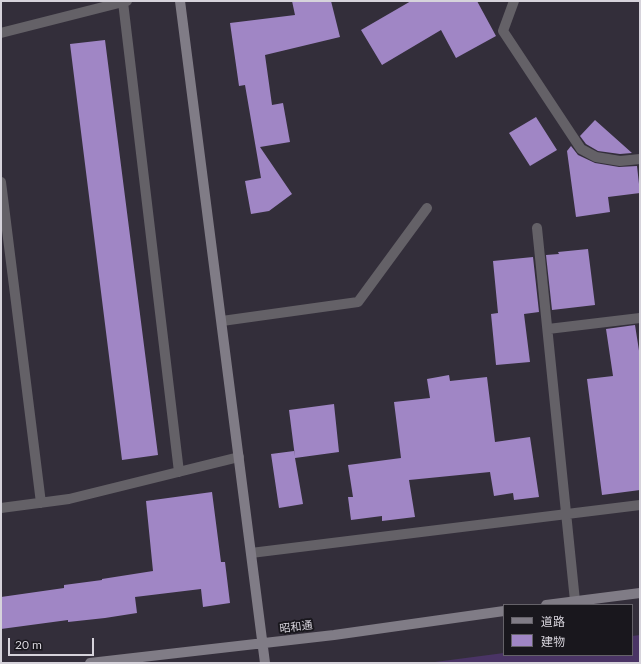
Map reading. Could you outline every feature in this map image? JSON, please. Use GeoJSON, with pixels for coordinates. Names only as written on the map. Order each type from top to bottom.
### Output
{"type":"FeatureCollection","features":[{"type":"Feature","properties":{"kind":"street"},"geometry":{"type":"LineString","coordinates":[[180,1],[265,663]]}},
{"type":"Feature","properties":{"kind":"street"},"geometry":{"type":"LineString","coordinates":[[514,1],[503,31],[580,149],[596,157],[620,161],[640,159]]}},
{"type":"Feature","properties":{"kind":"street"},"geometry":{"type":"LineString","coordinates":[[1,33],[125,2],[179,472]]}},
{"type":"Feature","properties":{"kind":"street"},"geometry":{"type":"LineString","coordinates":[[1,182],[41,503]]}},
{"type":"Feature","properties":{"kind":"street"},"geometry":{"type":"LineString","coordinates":[[222,321],[358,302],[427,208]]}},
{"type":"Feature","properties":{"kind":"street"},"geometry":{"type":"LineString","coordinates":[[537,228],[575,601]]}},
{"type":"Feature","properties":{"kind":"street"},"geometry":{"type":"LineString","coordinates":[[548,329],[640,318]]}},
{"type":"Feature","properties":{"kind":"street"},"geometry":{"type":"LineString","coordinates":[[1,508],[69,499],[239,457]]}},
{"type":"Feature","properties":{"kind":"street"},"geometry":{"type":"LineString","coordinates":[[251,553],[640,505]]}},
{"type":"Feature","properties":{"kind":"street"},"geometry":{"type":"LineString","coordinates":[[553,604],[640,593]]}},
{"type":"Feature","properties":{"kind":"street","name":"昭和通"},"geometry":{"type":"LineString","coordinates":[[90,663],[334,635],[503,611]]}},
{"type":"Feature","properties":{"kind":"shaded area"},"geometry":{"type":"Polygon","coordinates":[[[640,635],[640,663],[435,662],[503,653],[503,656],[633,656],[633,636],[640,635]]]}},
{"type":"Feature","properties":{"kind":"building"},"geometry":{"type":"Polygon","coordinates":[[[292,1],[331,1],[340,37],[265,55],[272,105],[283,103],[290,142],[260,147],[292,194],[269,211],[251,214],[245,181],[261,178],[245,85],[239,86],[230,23],[295,15],[292,1]]]}},
{"type":"Feature","properties":{"kind":"building"},"geometry":{"type":"Polygon","coordinates":[[[411,1],[477,1],[496,36],[456,58],[441,30],[382,65],[361,30],[411,1]]]}},
{"type":"Feature","properties":{"kind":"building"},"geometry":{"type":"Polygon","coordinates":[[[105,40],[158,455],[122,460],[70,44],[105,40]]]}},
{"type":"Feature","properties":{"kind":"building"},"geometry":{"type":"Polygon","coordinates":[[[536,117],[557,150],[530,166],[509,133],[536,117]]]}},
{"type":"Feature","properties":{"kind":"building"},"geometry":{"type":"Polygon","coordinates":[[[595,120],[632,153],[620,154],[598,151],[586,144],[580,136],[595,120]]]}},
{"type":"Feature","properties":{"kind":"building"},"geometry":{"type":"Polygon","coordinates":[[[571,146],[578,155],[595,163],[619,167],[637,166],[640,193],[608,197],[610,212],[576,217],[567,151],[571,146]]]}},
{"type":"Feature","properties":{"kind":"building"},"geometry":{"type":"Polygon","coordinates":[[[588,249],[595,305],[552,310],[546,255],[559,254],[558,252],[588,249]]]}},
{"type":"Feature","properties":{"kind":"building"},"geometry":{"type":"Polygon","coordinates":[[[533,257],[539,312],[524,314],[530,362],[496,365],[491,314],[498,313],[493,261],[533,257]]]}},
{"type":"Feature","properties":{"kind":"building"},"geometry":{"type":"Polygon","coordinates":[[[635,325],[640,357],[640,490],[602,495],[587,379],[613,376],[606,329],[635,325]]]}},
{"type":"Feature","properties":{"kind":"building"},"geometry":{"type":"Polygon","coordinates":[[[449,375],[450,381],[487,377],[495,442],[530,437],[539,497],[514,500],[513,493],[494,496],[490,472],[409,480],[415,517],[382,521],[382,516],[351,520],[348,497],[353,497],[348,465],[401,458],[394,402],[430,398],[427,379],[449,375]]]}},
{"type":"Feature","properties":{"kind":"building"},"geometry":{"type":"Polygon","coordinates":[[[334,404],[339,452],[295,458],[303,504],[279,508],[271,454],[294,451],[295,457],[289,410],[334,404]]]}},
{"type":"Feature","properties":{"kind":"building"},"geometry":{"type":"Polygon","coordinates":[[[212,492],[221,562],[225,562],[230,603],[203,607],[201,589],[135,597],[137,613],[105,618],[68,622],[68,620],[1,629],[1,597],[64,588],[64,585],[153,571],[146,501],[212,492]]]}}]}
